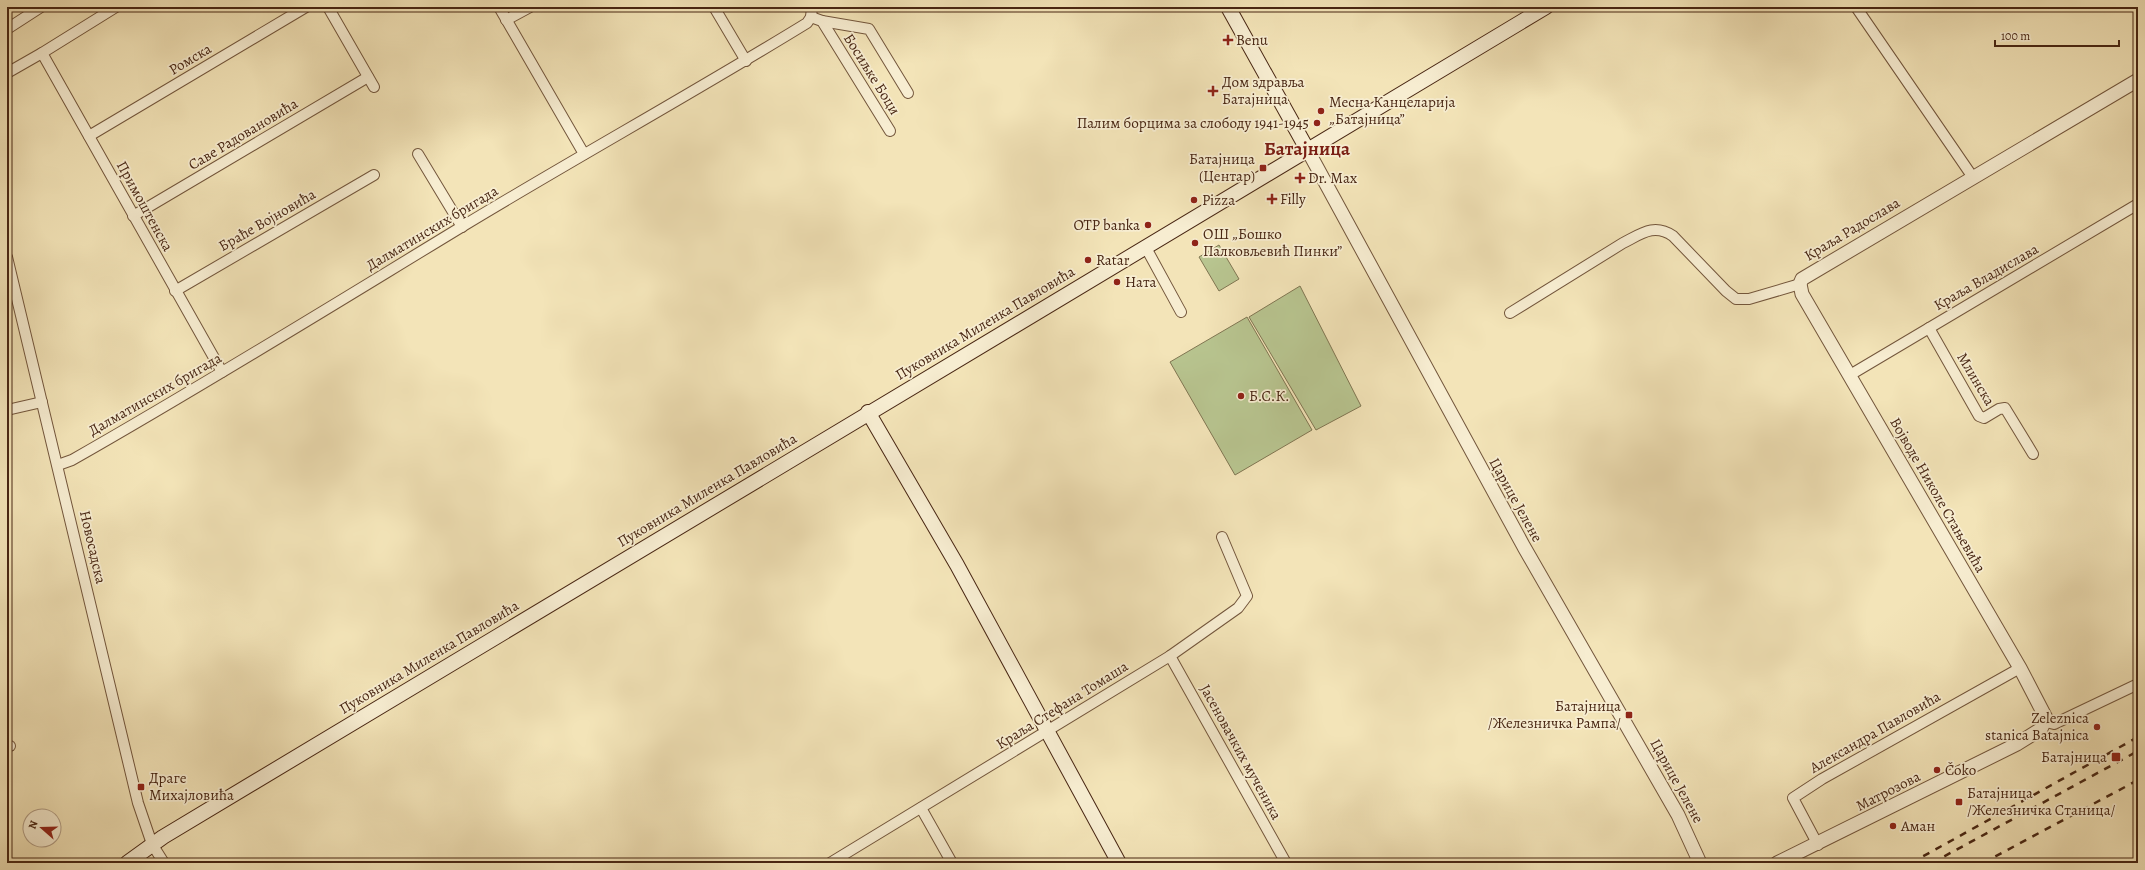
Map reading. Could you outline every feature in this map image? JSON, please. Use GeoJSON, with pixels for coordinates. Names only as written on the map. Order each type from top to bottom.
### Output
{"type":"FeatureCollection","features":[{"type":"Feature","properties":{"kind":"main road"},"geometry":{"type":"LineString","coordinates":[[1228,7],[1307,149]]}},
{"type":"Feature","properties":{"kind":"main road","name":"Пуковника Миленка Павловића"},"geometry":{"type":"LineString","coordinates":[[127,863],[152,844],[868,412],[1546,7]]}},
{"type":"Feature","properties":{"kind":"main road"},"geometry":{"type":"LineString","coordinates":[[868,412],[957,565],[1119,863]]}},
{"type":"Feature","properties":{"kind":"street"},"geometry":{"type":"LineString","coordinates":[[7,29],[41,7]]}},
{"type":"Feature","properties":{"kind":"street"},"geometry":{"type":"LineString","coordinates":[[7,73],[116,7]]}},
{"type":"Feature","properties":{"kind":"street","name":"Ромска"},"geometry":{"type":"LineString","coordinates":[[89,136],[306,7]]}},
{"type":"Feature","properties":{"kind":"street"},"geometry":{"type":"LineString","coordinates":[[328,7],[374,87]]}},
{"type":"Feature","properties":{"kind":"street"},"geometry":{"type":"LineString","coordinates":[[499,7],[584,154]]}},
{"type":"Feature","properties":{"kind":"street"},"geometry":{"type":"LineString","coordinates":[[506,20],[530,7]]}},
{"type":"Feature","properties":{"kind":"street"},"geometry":{"type":"LineString","coordinates":[[714,7],[746,61]]}},
{"type":"Feature","properties":{"kind":"street"},"geometry":{"type":"LineString","coordinates":[[1856,7],[1972,176]]}},
{"type":"Feature","properties":{"kind":"street"},"geometry":{"type":"LineString","coordinates":[[812,11],[822,21],[869,29],[908,93]]}},
{"type":"Feature","properties":{"kind":"street","name":"Далматинских бригада"},"geometry":{"type":"LineString","coordinates":[[58,465],[78,456],[222,372],[584,154],[746,61],[807,23],[812,11]]}},
{"type":"Feature","properties":{"kind":"street","name":"Босиљке Боци"},"geometry":{"type":"LineString","coordinates":[[822,21],[890,131]]}},
{"type":"Feature","properties":{"kind":"street","name":"Примоштенска"},"geometry":{"type":"LineString","coordinates":[[42,53],[222,372]]}},
{"type":"Feature","properties":{"kind":"street","name":"Саве Радовановића"},"geometry":{"type":"LineString","coordinates":[[133,216],[368,77]]}},
{"type":"Feature","properties":{"kind":"street","name":"Краља Радослава"},"geometry":{"type":"LineString","coordinates":[[1510,313],[1623,243],[1642,233],[1654,230],[1664,230],[1673,236],[1726,291],[1736,299],[1749,299],[1800,284],[1807,275],[1972,176],[2138,80]]}},
{"type":"Feature","properties":{"kind":"street","name":"Царице Јелене"},"geometry":{"type":"LineString","coordinates":[[1307,149],[1524,547],[1678,815],[1700,863]]}},
{"type":"Feature","properties":{"kind":"street"},"geometry":{"type":"LineString","coordinates":[[418,154],[462,227]]}},
{"type":"Feature","properties":{"kind":"street","name":"Браће Војновића"},"geometry":{"type":"LineString","coordinates":[[175,291],[374,175]]}},
{"type":"Feature","properties":{"kind":"street","name":"Краља Владислава"},"geometry":{"type":"LineString","coordinates":[[1850,375],[2138,204]]}},
{"type":"Feature","properties":{"kind":"street"},"geometry":{"type":"LineString","coordinates":[[1145,246],[1181,312]]}},
{"type":"Feature","properties":{"kind":"street","name":"Новосадска"},"geometry":{"type":"LineString","coordinates":[[8,263],[58,465],[138,803],[152,844]]}},
{"type":"Feature","properties":{"kind":"street","name":"Војводе Николе Стањевића"},"geometry":{"type":"LineString","coordinates":[[1800,284],[1802,294],[2020,668],[2045,713],[2046,722]]}},
{"type":"Feature","properties":{"kind":"street","name":"Млинска"},"geometry":{"type":"LineString","coordinates":[[1929,328],[1979,416],[1984,418],[1999,409],[2005,408],[2033,454]]}},
{"type":"Feature","properties":{"kind":"street"},"geometry":{"type":"LineString","coordinates":[[7,410],[42,402]]}},
{"type":"Feature","properties":{"kind":"street","name":"Краља Стефана Томаша"},"geometry":{"type":"LineString","coordinates":[[830,863],[1170,656],[1244,602],[1247,596],[1245,589],[1222,537]]}},
{"type":"Feature","properties":{"kind":"street","name":"Јасеновачких мученика"},"geometry":{"type":"LineString","coordinates":[[1170,656],[1286,863]]}},
{"type":"Feature","properties":{"kind":"street","name":"Александра Павловића"},"geometry":{"type":"LineString","coordinates":[[1818,844],[1793,798],[1822,779],[2020,668]]}},
{"type":"Feature","properties":{"kind":"street"},"geometry":{"type":"LineString","coordinates":[[2046,722],[2054,724],[2138,684]]}},
{"type":"Feature","properties":{"kind":"street","name":"Матрозова"},"geometry":{"type":"LineString","coordinates":[[1778,863],[2017,744],[2041,729],[2046,722]]}},
{"type":"Feature","properties":{"kind":"street"},"geometry":{"type":"LineString","coordinates":[[922,808],[952,863]]}},
{"type":"Feature","properties":{"kind":"street"},"geometry":{"type":"LineString","coordinates":[[152,844],[164,863]]}},
{"type":"Feature","properties":{"kind":"green space"},"geometry":{"type":"Polygon","coordinates":[[[1219,245],[1239,279],[1219,291],[1199,257],[1219,245]]]}},
{"type":"Feature","properties":{"kind":"green space"},"geometry":{"type":"Polygon","coordinates":[[[1300,286],[1361,406],[1316,430],[1249,317],[1300,286]]]}},
{"type":"Feature","properties":{"kind":"green space","name":"Б.С.К."},"geometry":{"type":"Polygon","coordinates":[[[1247,317],[1312,430],[1235,475],[1170,362],[1247,317]]]}},
{"type":"Feature","properties":{"kind":"railway"},"geometry":{"type":"LineString","coordinates":[[1911,863],[2138,737]]}},
{"type":"Feature","properties":{"kind":"railway"},"geometry":{"type":"LineString","coordinates":[[1932,863],[2138,751]]}},
{"type":"Feature","properties":{"kind":"railway"},"geometry":{"type":"LineString","coordinates":[[1983,863],[2138,780]]}},
{"type":"Feature","properties":{"kind":"place","name":"Benu"},"geometry":{"type":"Point","coordinates":[1228,40]}},
{"type":"Feature","properties":{"kind":"place","name":"Дом здравља Батајница"},"geometry":{"type":"Point","coordinates":[1213,91]}},
{"type":"Feature","properties":{"kind":"place","name":"Месна Канцеларија „Батајница”"},"geometry":{"type":"Point","coordinates":[1321,111]}},
{"type":"Feature","properties":{"kind":"place","name":"Палим борцима за слободу 1941-1945"},"geometry":{"type":"Point","coordinates":[1317,123]}},
{"type":"Feature","properties":{"kind":"place","name":"Батајница (Центар)"},"geometry":{"type":"Point","coordinates":[1263,168]}},
{"type":"Feature","properties":{"kind":"place","name":"Dr. Max"},"geometry":{"type":"Point","coordinates":[1300,178]}},
{"type":"Feature","properties":{"kind":"place","name":"Filly"},"geometry":{"type":"Point","coordinates":[1272,199]}},
{"type":"Feature","properties":{"kind":"place","name":"Pizza"},"geometry":{"type":"Point","coordinates":[1194,200]}},
{"type":"Feature","properties":{"kind":"place","name":"OTP banka"},"geometry":{"type":"Point","coordinates":[1148,225]}},
{"type":"Feature","properties":{"kind":"place","name":"ОШ „Бошко Палковљевић Пинки”"},"geometry":{"type":"Point","coordinates":[1195,243]}},
{"type":"Feature","properties":{"kind":"place","name":"Ratar"},"geometry":{"type":"Point","coordinates":[1088,260]}},
{"type":"Feature","properties":{"kind":"place","name":"Ната"},"geometry":{"type":"Point","coordinates":[1117,282]}},
{"type":"Feature","properties":{"kind":"place","name":"Б.С.К."},"geometry":{"type":"Point","coordinates":[1241,396]}},
{"type":"Feature","properties":{"kind":"place","name":"Батајница /Железничка Рампа/"},"geometry":{"type":"Point","coordinates":[1629,715]}},
{"type":"Feature","properties":{"kind":"place","name":"Zeleznica stanica Batajnica"},"geometry":{"type":"Point","coordinates":[2097,727]}},
{"type":"Feature","properties":{"kind":"place","name":"Батајница"},"geometry":{"type":"Point","coordinates":[2116,757]}},
{"type":"Feature","properties":{"kind":"place","name":"Čoko"},"geometry":{"type":"Point","coordinates":[1937,770]}},
{"type":"Feature","properties":{"kind":"place","name":"Драге Михајловића"},"geometry":{"type":"Point","coordinates":[141,787]}},
{"type":"Feature","properties":{"kind":"place","name":"Батајница /Железничка Станица/"},"geometry":{"type":"Point","coordinates":[1959,802]}},
{"type":"Feature","properties":{"kind":"place","name":"Аман"},"geometry":{"type":"Point","coordinates":[1893,826]}},
{"type":"Feature","properties":{"kind":"district","name":"Батајница"},"geometry":{"type":"Point","coordinates":[1307,149]}}]}
